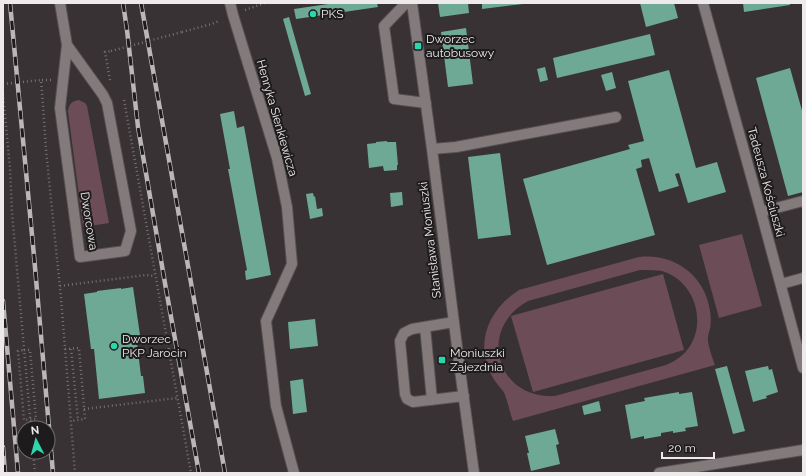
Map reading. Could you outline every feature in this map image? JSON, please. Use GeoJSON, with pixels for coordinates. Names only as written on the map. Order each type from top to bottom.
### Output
{"type":"FeatureCollection","features":[{"type":"Feature","properties":{"kind":"street","name":"Dworcowa"},"geometry":{"type":"LineString","coordinates":[[60,3],[67,45],[60,108],[80,257],[124,250],[131,231],[107,103],[103,95],[67,45]]}},
{"type":"Feature","properties":{"kind":"street","name":"Henryka Sienkiewicza"},"geometry":{"type":"LineString","coordinates":[[230,3],[277,158],[287,207],[292,264],[266,321],[276,406],[294,473]]}},
{"type":"Feature","properties":{"kind":"street"},"geometry":{"type":"LineString","coordinates":[[406,3],[384,26],[394,99],[426,103]]}},
{"type":"Feature","properties":{"kind":"street","name":"Stanisława Moniuszki"},"geometry":{"type":"LineString","coordinates":[[412,3],[474,473]]}},
{"type":"Feature","properties":{"kind":"street","name":"Tadeusza Kościuszki"},"geometry":{"type":"LineString","coordinates":[[703,3],[803,368]]}},
{"type":"Feature","properties":{"kind":"street"},"geometry":{"type":"LineString","coordinates":[[432,149],[456,147],[616,116]]}},
{"type":"Feature","properties":{"kind":"street"},"geometry":{"type":"LineString","coordinates":[[761,212],[803,201]]}},
{"type":"Feature","properties":{"kind":"street"},"geometry":{"type":"LineString","coordinates":[[781,284],[803,278]]}},
{"type":"Feature","properties":{"kind":"street"},"geometry":{"type":"LineString","coordinates":[[454,322],[412,329],[404,333],[400,341],[405,394],[407,399],[413,402],[464,396]]}},
{"type":"Feature","properties":{"kind":"street"},"geometry":{"type":"LineString","coordinates":[[424,327],[432,400]]}},
{"type":"Feature","properties":{"kind":"street"},"geometry":{"type":"LineString","coordinates":[[659,473],[803,450]]}},
{"type":"Feature","properties":{"kind":"path"},"geometry":{"type":"LineString","coordinates":[[245,10],[265,3]]}},
{"type":"Feature","properties":{"kind":"path"},"geometry":{"type":"LineString","coordinates":[[112,85],[104,52],[219,21]]}},
{"type":"Feature","properties":{"kind":"path"},"geometry":{"type":"LineString","coordinates":[[3,84],[41,80],[63,81]]}},
{"type":"Feature","properties":{"kind":"path"},"geometry":{"type":"LineString","coordinates":[[41,80],[75,473]]}},
{"type":"Feature","properties":{"kind":"path"},"geometry":{"type":"LineString","coordinates":[[3,94],[10,168],[12,212],[24,350],[30,420],[36,419],[30,350],[24,350],[18,350],[24,420]]}},
{"type":"Feature","properties":{"kind":"path"},"geometry":{"type":"LineString","coordinates":[[124,100],[191,473]]}},
{"type":"Feature","properties":{"kind":"path"},"geometry":{"type":"LineString","coordinates":[[60,286],[146,275],[155,276]]}},
{"type":"Feature","properties":{"kind":"path"},"geometry":{"type":"LineString","coordinates":[[65,349],[79,348],[84,419],[71,421]]}},
{"type":"Feature","properties":{"kind":"path"},"geometry":{"type":"LineString","coordinates":[[71,349],[78,420]]}},
{"type":"Feature","properties":{"kind":"path"},"geometry":{"type":"LineString","coordinates":[[84,409],[177,398]]}},
{"type":"Feature","properties":{"kind":"path"},"geometry":{"type":"LineString","coordinates":[[34,460],[35,473]]}},
{"type":"Feature","properties":{"kind":"shaded area"},"geometry":{"type":"Polygon","coordinates":[[[79,100],[87,106],[109,223],[83,227],[68,111],[71,103],[79,100]]]}},
{"type":"Feature","properties":{"kind":"shaded area"},"geometry":{"type":"Polygon","coordinates":[[[742,234],[762,306],[719,318],[699,245],[742,234]]]}},
{"type":"Feature","properties":{"kind":"shaded area"},"geometry":{"type":"Polygon","coordinates":[[[639,257],[652,257],[676,263],[695,277],[707,298],[711,318],[708,340],[710,352],[715,365],[513,421],[503,391],[490,372],[484,348],[488,325],[494,315],[509,297],[519,290],[639,257]],[[640,270],[528,301],[512,313],[502,328],[499,344],[500,360],[507,375],[519,387],[535,394],[555,396],[666,365],[680,357],[689,347],[695,335],[697,322],[696,309],[692,297],[685,286],[675,277],[662,271],[640,270]]]}},
{"type":"Feature","properties":{"kind":"shaded area"},"geometry":{"type":"Polygon","coordinates":[[[663,274],[684,350],[533,392],[511,316],[663,274]]]}},
{"type":"Feature","properties":{"kind":"building","name":"PKS"},"geometry":{"type":"Polygon","coordinates":[[[335,3],[377,3],[378,7],[296,19],[294,9],[335,3]]]}},
{"type":"Feature","properties":{"kind":"building"},"geometry":{"type":"Polygon","coordinates":[[[438,3],[468,3],[469,13],[440,17],[438,3]]]}},
{"type":"Feature","properties":{"kind":"building"},"geometry":{"type":"Polygon","coordinates":[[[482,3],[523,3],[523,4],[482,9],[482,3]]]}},
{"type":"Feature","properties":{"kind":"building"},"geometry":{"type":"Polygon","coordinates":[[[640,3],[674,3],[678,18],[646,27],[640,3]]]}},
{"type":"Feature","properties":{"kind":"building"},"geometry":{"type":"Polygon","coordinates":[[[743,3],[790,3],[790,5],[744,12],[743,3]]]}},
{"type":"Feature","properties":{"kind":"building"},"geometry":{"type":"Polygon","coordinates":[[[289,17],[311,94],[305,96],[283,19],[289,17]]]}},
{"type":"Feature","properties":{"kind":"building"},"geometry":{"type":"Polygon","coordinates":[[[466,28],[473,84],[448,87],[441,32],[466,28]]]}},
{"type":"Feature","properties":{"kind":"building"},"geometry":{"type":"Polygon","coordinates":[[[650,34],[655,55],[557,78],[553,58],[650,34]]]}},
{"type":"Feature","properties":{"kind":"building"},"geometry":{"type":"Polygon","coordinates":[[[545,67],[548,80],[540,82],[537,69],[545,67]]]}},
{"type":"Feature","properties":{"kind":"building"},"geometry":{"type":"Polygon","coordinates":[[[790,68],[803,114],[803,192],[788,196],[756,78],[790,68]]]}},
{"type":"Feature","properties":{"kind":"building"},"geometry":{"type":"Polygon","coordinates":[[[669,70],[696,168],[717,162],[726,192],[688,203],[679,173],[675,174],[679,186],[659,192],[649,158],[641,160],[642,167],[636,169],[655,235],[547,265],[523,179],[630,149],[628,145],[644,141],[628,81],[669,70]]]}},
{"type":"Feature","properties":{"kind":"building"},"geometry":{"type":"Polygon","coordinates":[[[612,72],[616,88],[606,91],[601,75],[612,72]]]}},
{"type":"Feature","properties":{"kind":"building"},"geometry":{"type":"Polygon","coordinates":[[[234,111],[237,128],[244,126],[271,275],[246,280],[245,271],[247,270],[228,169],[230,169],[220,114],[234,111]]]}},
{"type":"Feature","properties":{"kind":"building"},"geometry":{"type":"Polygon","coordinates":[[[387,141],[396,142],[397,170],[384,171],[383,166],[369,168],[367,144],[387,141]]]}},
{"type":"Feature","properties":{"kind":"building"},"geometry":{"type":"Polygon","coordinates":[[[500,153],[511,235],[478,239],[468,157],[500,153]]]}},
{"type":"Feature","properties":{"kind":"building"},"geometry":{"type":"Polygon","coordinates":[[[402,192],[403,205],[391,207],[390,193],[402,192]]]}},
{"type":"Feature","properties":{"kind":"building"},"geometry":{"type":"Polygon","coordinates":[[[313,193],[314,197],[315,196],[317,209],[322,208],[323,216],[310,219],[306,194],[313,193]]]}},
{"type":"Feature","properties":{"kind":"building","name":"Dworzec PKP Jarocin"},"geometry":{"type":"Polygon","coordinates":[[[133,287],[141,342],[137,343],[141,376],[143,376],[145,393],[99,399],[94,349],[91,349],[84,294],[133,287]]]}},
{"type":"Feature","properties":{"kind":"building"},"geometry":{"type":"Polygon","coordinates":[[[315,319],[318,346],[290,349],[288,322],[315,319]]]}},
{"type":"Feature","properties":{"kind":"building"},"geometry":{"type":"Polygon","coordinates":[[[727,366],[745,431],[733,434],[715,369],[727,366]]]}},
{"type":"Feature","properties":{"kind":"building"},"geometry":{"type":"Polygon","coordinates":[[[768,366],[769,370],[772,369],[778,392],[766,396],[767,398],[753,402],[745,371],[768,366]]]}},
{"type":"Feature","properties":{"kind":"building"},"geometry":{"type":"Polygon","coordinates":[[[303,379],[307,412],[293,414],[290,381],[303,379]]]}},
{"type":"Feature","properties":{"kind":"building"},"geometry":{"type":"Polygon","coordinates":[[[679,392],[679,394],[692,392],[698,426],[685,428],[686,431],[661,433],[661,436],[644,439],[644,436],[631,439],[625,405],[645,401],[644,398],[679,392]]]}},
{"type":"Feature","properties":{"kind":"building"},"geometry":{"type":"Polygon","coordinates":[[[599,401],[601,411],[584,415],[582,406],[599,401]]]}},
{"type":"Feature","properties":{"kind":"building"},"geometry":{"type":"Polygon","coordinates":[[[555,429],[559,444],[556,445],[560,464],[531,471],[525,436],[555,429]]]}},
{"type":"Feature","properties":{"kind":"railway"},"geometry":{"type":"LineString","coordinates":[[10,3],[53,473]]}},
{"type":"Feature","properties":{"kind":"railway"},"geometry":{"type":"LineString","coordinates":[[123,3],[138,127],[199,473]]}},
{"type":"Feature","properties":{"kind":"railway"},"geometry":{"type":"LineString","coordinates":[[141,3],[225,473]]}},
{"type":"Feature","properties":{"kind":"railway"},"geometry":{"type":"LineString","coordinates":[[3,301],[18,473]]}},
{"type":"Feature","properties":{"kind":"railway"},"geometry":{"type":"LineString","coordinates":[[3,447],[5,473]]}},
{"type":"Feature","properties":{"kind":"place","name":"PKS"},"geometry":{"type":"Point","coordinates":[313,14]}},
{"type":"Feature","properties":{"kind":"place","name":"Dworzec autobusowy"},"geometry":{"type":"Point","coordinates":[418,46]}},
{"type":"Feature","properties":{"kind":"place","name":"Dworzec PKP Jarocin"},"geometry":{"type":"Point","coordinates":[114,346]}},
{"type":"Feature","properties":{"kind":"place","name":"Moniuszki Zajezdnia"},"geometry":{"type":"Point","coordinates":[442,360]}}]}
